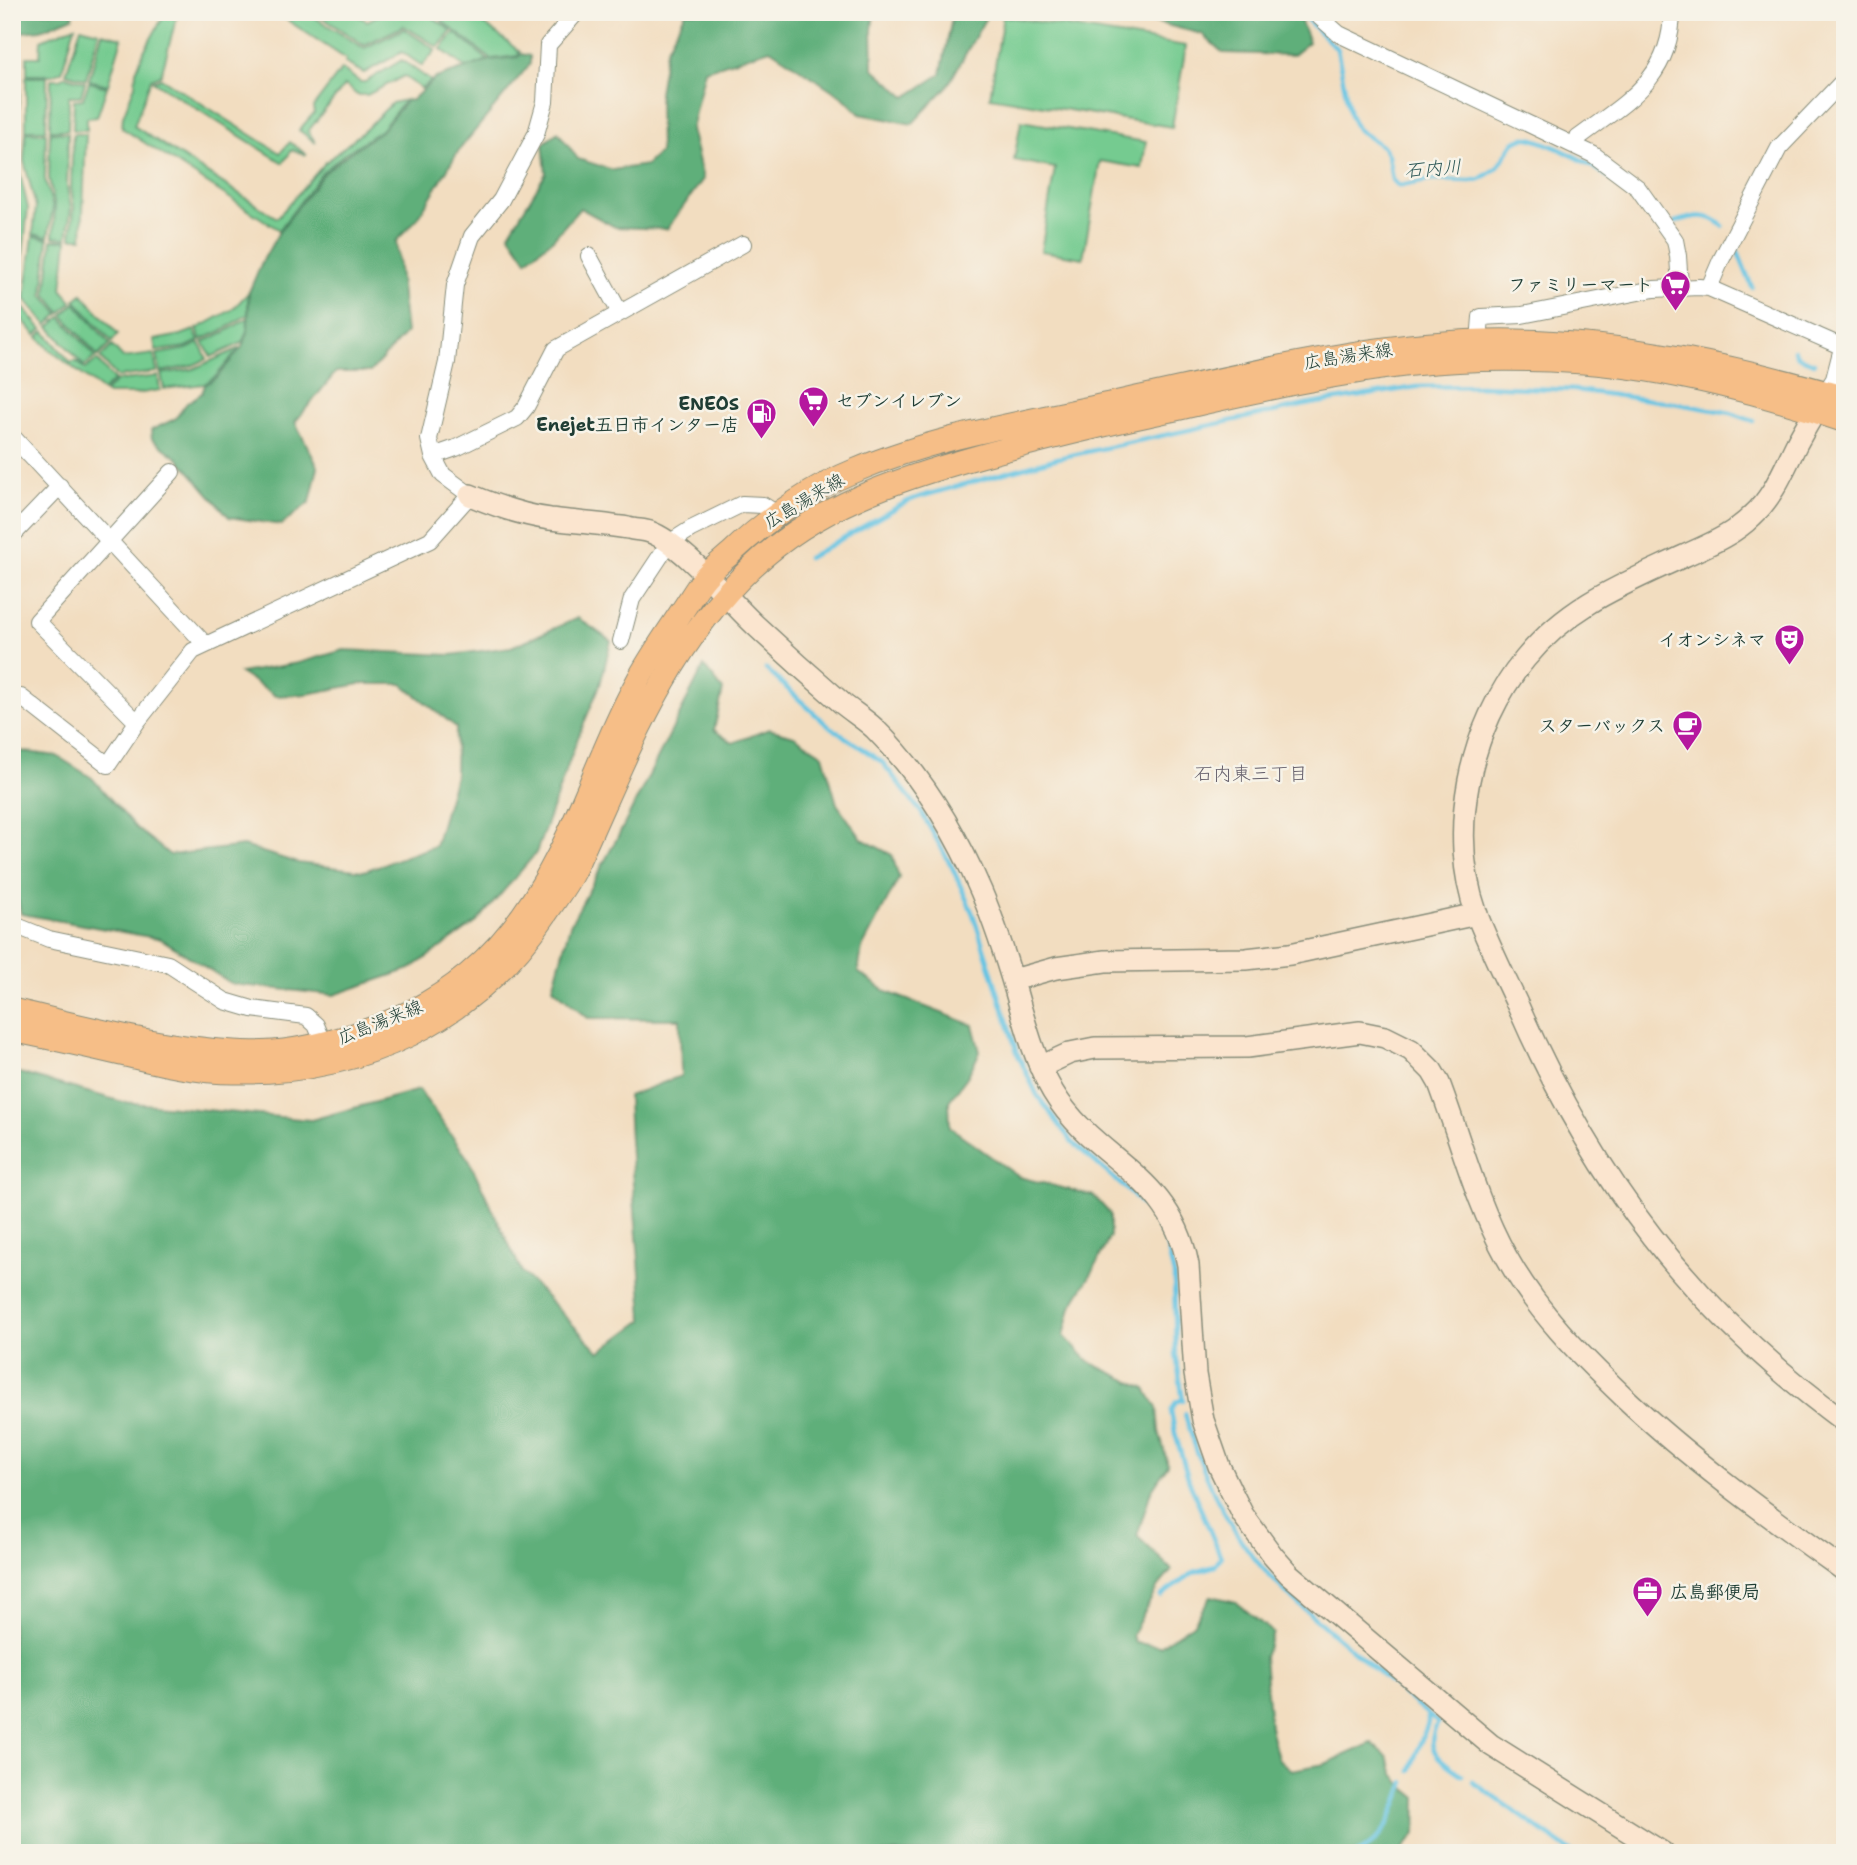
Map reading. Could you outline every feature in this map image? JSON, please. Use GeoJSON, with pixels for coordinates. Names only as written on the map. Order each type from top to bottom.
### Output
{"type":"FeatureCollection","features":[{"type":"Feature","properties":{"kind":"main road","name":"広島湯来線"},"geometry":{"type":"LineString","coordinates":[[12,1010],[182,1046],[236,1053],[285,1051],[324,1044],[366,1032],[421,1009],[461,981],[497,948],[526,913],[556,860],[635,685],[706,575],[777,514],[817,489],[859,469],[942,442],[1316,361],[1402,348],[1517,341],[1652,352],[1829,400],[1845,421]]}},
{"type":"Feature","properties":{"kind":"main road","name":"広島湯来線"},"geometry":{"type":"LineString","coordinates":[[12,1030],[168,1065],[232,1073],[305,1068],[372,1052],[430,1026],[473,996],[524,947],[571,877],[614,776],[663,678],[690,636],[724,594],[757,562],[802,527],[850,500],[898,480],[1063,433],[1345,374],[1415,363],[1514,360],[1587,362],[1829,400]]}},
{"type":"Feature","properties":{"kind":"street"},"geometry":{"type":"LineString","coordinates":[[577,12],[548,45],[545,102],[536,134],[501,200],[472,236],[455,285],[447,362],[429,439],[433,456],[443,475],[470,495],[502,509],[549,519],[650,532],[669,543],[824,687],[873,728],[915,776],[967,860],[1013,980],[1040,1067],[1054,1094],[1088,1135],[1147,1185],[1173,1219],[1188,1265],[1195,1374],[1203,1420],[1219,1466],[1243,1515],[1289,1574],[1491,1745],[1663,1853]]}},
{"type":"Feature","properties":{"kind":"street"},"geometry":{"type":"LineString","coordinates":[[1314,12],[1339,34],[1594,155],[1638,188],[1653,207],[1678,247],[1680,286]]}},
{"type":"Feature","properties":{"kind":"street"},"geometry":{"type":"LineString","coordinates":[[1573,145],[1578,138],[1636,94],[1653,74],[1667,52],[1672,32],[1672,12]]}},
{"type":"Feature","properties":{"kind":"street"},"geometry":{"type":"LineString","coordinates":[[1709,288],[1779,148],[1845,79]]}},
{"type":"Feature","properties":{"kind":"street"},"geometry":{"type":"LineString","coordinates":[[433,456],[456,448],[517,418],[526,407],[556,349],[743,244]]}},
{"type":"Feature","properties":{"kind":"street"},"geometry":{"type":"LineString","coordinates":[[589,256],[621,313]]}},
{"type":"Feature","properties":{"kind":"street"},"geometry":{"type":"LineString","coordinates":[[1479,342],[1481,317],[1522,315],[1680,286],[1709,288],[1844,348],[1829,400],[1762,507],[1742,525],[1718,540],[1595,598],[1550,631],[1513,673],[1484,731],[1473,764],[1467,801],[1465,858],[1477,914],[1585,1142],[1629,1207],[1692,1286],[1737,1333],[1781,1373],[1845,1422]]}},
{"type":"Feature","properties":{"kind":"street"},"geometry":{"type":"LineString","coordinates":[[12,436],[205,643]]}},
{"type":"Feature","properties":{"kind":"street"},"geometry":{"type":"LineString","coordinates":[[137,722],[37,621],[172,472]]}},
{"type":"Feature","properties":{"kind":"street"},"geometry":{"type":"LineString","coordinates":[[12,536],[60,486]]}},
{"type":"Feature","properties":{"kind":"street"},"geometry":{"type":"LineString","coordinates":[[22,697],[108,765],[192,650],[430,540],[470,495]]}},
{"type":"Feature","properties":{"kind":"street"},"geometry":{"type":"LineString","coordinates":[[621,641],[632,599],[669,543],[691,528],[742,505],[762,505],[777,514]]}},
{"type":"Feature","properties":{"kind":"street"},"geometry":{"type":"LineString","coordinates":[[1013,980],[1056,968],[1105,961],[1246,959],[1290,954],[1477,914]]}},
{"type":"Feature","properties":{"kind":"street"},"geometry":{"type":"LineString","coordinates":[[12,924],[49,939],[168,964],[225,1001],[252,1009],[306,1016],[316,1025],[324,1044]]}},
{"type":"Feature","properties":{"kind":"street"},"geometry":{"type":"LineString","coordinates":[[1040,1067],[1070,1053],[1095,1048],[1271,1046],[1346,1033],[1373,1034],[1411,1050],[1432,1071],[1439,1083],[1481,1202],[1505,1255],[1535,1303],[1562,1337],[1685,1452],[1845,1571]]}},
{"type":"Feature","properties":{"kind":"green space"},"geometry":{"type":"Polygon","coordinates":[[[12,12],[74,12],[73,17],[41,30],[12,33],[12,12]]]}},
{"type":"Feature","properties":{"kind":"green space"},"geometry":{"type":"Polygon","coordinates":[[[166,12],[178,12],[161,75],[151,79],[134,126],[277,218],[325,163],[392,103],[405,100],[381,130],[344,154],[322,173],[279,230],[122,128],[123,116],[135,85],[136,71],[166,12]]]}},
{"type":"Feature","properties":{"kind":"green space"},"geometry":{"type":"Polygon","coordinates":[[[288,12],[306,12],[364,48],[404,29],[436,50],[422,66],[402,52],[364,73],[345,63],[346,59],[284,18],[288,12]]]}},
{"type":"Feature","properties":{"kind":"green space"},"geometry":{"type":"Polygon","coordinates":[[[314,12],[352,12],[367,21],[385,12],[425,12],[452,31],[438,47],[404,26],[364,45],[314,12]]]}},
{"type":"Feature","properties":{"kind":"green space"},"geometry":{"type":"Polygon","coordinates":[[[448,12],[469,12],[520,52],[517,56],[491,59],[442,21],[448,12]]]}},
{"type":"Feature","properties":{"kind":"green space"},"geometry":{"type":"Polygon","coordinates":[[[686,12],[874,12],[873,68],[906,97],[941,74],[953,12],[989,12],[947,87],[912,124],[860,114],[844,98],[770,49],[705,70],[691,129],[703,179],[667,229],[615,227],[580,208],[553,239],[527,260],[509,234],[546,173],[543,144],[558,132],[578,159],[613,170],[646,165],[660,152],[659,93],[666,50],[686,12]]]}},
{"type":"Feature","properties":{"kind":"green space"},"geometry":{"type":"Polygon","coordinates":[[[1114,12],[1292,12],[1299,17],[1309,42],[1293,55],[1223,53],[1202,34],[1114,12]]]}},
{"type":"Feature","properties":{"kind":"green space"},"geometry":{"type":"Polygon","coordinates":[[[1003,16],[1186,46],[1172,127],[990,97],[1003,16]]]}},
{"type":"Feature","properties":{"kind":"green space"},"geometry":{"type":"Polygon","coordinates":[[[75,26],[62,71],[53,75],[27,75],[27,57],[40,57],[41,40],[75,26]]]}},
{"type":"Feature","properties":{"kind":"green space"},"geometry":{"type":"Polygon","coordinates":[[[81,27],[99,32],[86,79],[66,73],[81,27]]]}},
{"type":"Feature","properties":{"kind":"green space"},"geometry":{"type":"Polygon","coordinates":[[[102,33],[122,38],[108,85],[89,80],[102,33]]]}},
{"type":"Feature","properties":{"kind":"green space"},"geometry":{"type":"Polygon","coordinates":[[[454,33],[488,60],[466,68],[441,49],[454,33]]]}},
{"type":"Feature","properties":{"kind":"green space"},"geometry":{"type":"Polygon","coordinates":[[[18,54],[21,57],[17,161],[28,208],[18,302],[42,329],[36,335],[12,308],[12,113],[18,54]]]}},
{"type":"Feature","properties":{"kind":"green space"},"geometry":{"type":"Polygon","coordinates":[[[521,54],[530,56],[530,64],[459,150],[418,218],[396,241],[406,333],[370,372],[336,372],[295,422],[318,467],[310,502],[281,525],[229,517],[179,459],[152,439],[151,430],[175,419],[187,403],[202,393],[205,385],[217,377],[242,347],[248,332],[249,292],[262,262],[279,232],[323,174],[381,131],[406,101],[412,100],[436,78],[490,60],[518,57],[521,54]]]}},
{"type":"Feature","properties":{"kind":"green space"},"geometry":{"type":"Polygon","coordinates":[[[402,60],[431,81],[421,89],[404,76],[367,95],[357,95],[345,85],[308,131],[316,143],[299,130],[314,113],[313,107],[342,69],[360,82],[365,82],[402,60]]]}},
{"type":"Feature","properties":{"kind":"green space"},"geometry":{"type":"Polygon","coordinates":[[[65,76],[85,82],[81,96],[69,96],[68,130],[50,130],[51,79],[65,76]]]}},
{"type":"Feature","properties":{"kind":"green space"},"geometry":{"type":"Polygon","coordinates":[[[26,77],[47,77],[46,130],[26,130],[26,77]]]}},
{"type":"Feature","properties":{"kind":"green space"},"geometry":{"type":"Polygon","coordinates":[[[161,78],[280,153],[290,142],[307,155],[292,150],[283,163],[153,81],[161,78]]]}},
{"type":"Feature","properties":{"kind":"green space"},"geometry":{"type":"Polygon","coordinates":[[[89,82],[107,87],[97,117],[87,118],[87,130],[73,130],[74,100],[83,99],[89,82]]]}},
{"type":"Feature","properties":{"kind":"green space"},"geometry":{"type":"Polygon","coordinates":[[[1021,121],[1146,142],[1142,168],[1100,161],[1083,258],[1041,251],[1055,168],[1014,160],[1021,121]]]}},
{"type":"Feature","properties":{"kind":"green space"},"geometry":{"type":"Polygon","coordinates":[[[26,132],[46,133],[45,179],[53,208],[48,237],[33,234],[36,207],[24,161],[26,132]]]}},
{"type":"Feature","properties":{"kind":"green space"},"geometry":{"type":"Polygon","coordinates":[[[50,132],[68,133],[67,187],[71,208],[67,238],[53,237],[55,208],[49,178],[50,132]]]}},
{"type":"Feature","properties":{"kind":"green space"},"geometry":{"type":"Polygon","coordinates":[[[73,134],[86,134],[82,238],[71,238],[74,207],[71,188],[73,134]]]}},
{"type":"Feature","properties":{"kind":"green space"},"geometry":{"type":"Polygon","coordinates":[[[33,236],[48,239],[43,295],[59,314],[47,325],[25,299],[33,236]]]}},
{"type":"Feature","properties":{"kind":"green space"},"geometry":{"type":"Polygon","coordinates":[[[52,240],[67,240],[62,289],[72,302],[61,313],[46,294],[52,240]]]}},
{"type":"Feature","properties":{"kind":"green space"},"geometry":{"type":"Polygon","coordinates":[[[248,293],[248,314],[201,340],[197,329],[233,309],[248,293]]]}},
{"type":"Feature","properties":{"kind":"green space"},"geometry":{"type":"Polygon","coordinates":[[[82,294],[118,334],[112,342],[75,300],[82,294]]]}},
{"type":"Feature","properties":{"kind":"green space"},"geometry":{"type":"Polygon","coordinates":[[[75,303],[110,344],[98,356],[63,315],[75,303]]]}},
{"type":"Feature","properties":{"kind":"green space"},"geometry":{"type":"Polygon","coordinates":[[[61,317],[96,357],[84,366],[49,327],[61,317]]]}},
{"type":"Feature","properties":{"kind":"green space"},"geometry":{"type":"Polygon","coordinates":[[[248,318],[242,343],[211,357],[203,342],[248,318]]]}},
{"type":"Feature","properties":{"kind":"green space"},"geometry":{"type":"Polygon","coordinates":[[[194,330],[199,341],[186,347],[156,351],[154,340],[194,330]]]}},
{"type":"Feature","properties":{"kind":"green space"},"geometry":{"type":"Polygon","coordinates":[[[44,331],[71,363],[76,361],[85,369],[97,360],[114,380],[103,391],[49,349],[38,337],[44,331]]]}},
{"type":"Feature","properties":{"kind":"green space"},"geometry":{"type":"Polygon","coordinates":[[[200,343],[207,359],[191,366],[160,372],[157,354],[187,349],[200,343]]]}},
{"type":"Feature","properties":{"kind":"green space"},"geometry":{"type":"Polygon","coordinates":[[[112,346],[123,358],[154,354],[157,372],[117,377],[100,358],[112,346]]]}},
{"type":"Feature","properties":{"kind":"green space"},"geometry":{"type":"Polygon","coordinates":[[[240,348],[216,376],[204,384],[164,389],[161,374],[193,369],[240,348]]]}},
{"type":"Feature","properties":{"kind":"green space"},"geometry":{"type":"Polygon","coordinates":[[[158,376],[160,390],[136,394],[105,392],[116,381],[158,376]]]}},
{"type":"Feature","properties":{"kind":"green space"},"geometry":{"type":"Polygon","coordinates":[[[578,618],[611,641],[600,685],[536,853],[477,922],[410,969],[334,995],[232,984],[161,939],[21,914],[12,875],[12,750],[57,756],[92,778],[136,828],[170,855],[243,846],[298,863],[364,871],[435,846],[455,776],[456,727],[402,684],[360,684],[307,694],[276,696],[240,673],[298,663],[344,650],[451,655],[511,647],[578,618]]]}},
{"type":"Feature","properties":{"kind":"green space"},"geometry":{"type":"Polygon","coordinates":[[[704,666],[723,690],[714,730],[733,743],[769,729],[794,736],[823,755],[837,804],[862,839],[892,855],[899,878],[862,948],[858,972],[887,992],[973,1025],[980,1052],[967,1077],[949,1101],[950,1127],[1019,1177],[1094,1196],[1110,1214],[1110,1236],[1071,1307],[1064,1336],[1089,1362],[1146,1389],[1157,1408],[1159,1431],[1168,1465],[1151,1491],[1137,1536],[1172,1570],[1157,1588],[1132,1635],[1135,1643],[1160,1646],[1193,1624],[1211,1596],[1236,1602],[1273,1633],[1264,1657],[1270,1727],[1278,1759],[1291,1770],[1325,1764],[1372,1743],[1387,1756],[1394,1774],[1417,1798],[1416,1834],[1399,1853],[12,1853],[12,1071],[123,1102],[311,1120],[419,1090],[469,1160],[522,1272],[599,1352],[643,1320],[628,1096],[681,1076],[680,1019],[588,1018],[553,988],[570,925],[704,666]]]}},
{"type":"Feature","properties":{"kind":"waterway","name":"石内川"},"geometry":{"type":"LineString","coordinates":[[1299,12],[1337,49],[1350,115],[1357,129],[1383,147],[1388,155],[1392,180],[1399,186],[1432,180],[1480,179],[1497,168],[1514,142],[1530,138],[1560,149],[1606,175],[1642,208]]}},
{"type":"Feature","properties":{"kind":"waterway","name":"石内川"},"geometry":{"type":"LineString","coordinates":[[1675,222],[1700,216],[1723,226]]}},
{"type":"Feature","properties":{"kind":"waterway","name":"石内川"},"geometry":{"type":"LineString","coordinates":[[1737,250],[1752,287]]}},
{"type":"Feature","properties":{"kind":"waterway","name":"石内川"},"geometry":{"type":"LineString","coordinates":[[1794,350],[1798,357],[1814,363]]}},
{"type":"Feature","properties":{"kind":"waterway"},"geometry":{"type":"LineString","coordinates":[[808,558],[919,497],[1058,458],[1310,404],[1417,387],[1481,386],[1575,390],[1674,403],[1731,413],[1753,421]]}},
{"type":"Feature","properties":{"kind":"waterway"},"geometry":{"type":"LineString","coordinates":[[766,669],[826,724],[882,762],[921,812],[952,867],[973,914],[1018,1055],[1037,1095],[1072,1142],[1132,1194],[1157,1224],[1166,1242],[1174,1275],[1176,1354],[1183,1401]]}},
{"type":"Feature","properties":{"kind":"waterway"},"geometry":{"type":"LineString","coordinates":[[1161,1596],[1194,1572],[1215,1566],[1221,1557],[1189,1481],[1175,1433],[1171,1411],[1176,1402],[1183,1399]]}},
{"type":"Feature","properties":{"kind":"waterway"},"geometry":{"type":"LineString","coordinates":[[1185,1414],[1211,1487],[1229,1522],[1251,1554],[1300,1605],[1438,1723],[1432,1741],[1433,1748],[1441,1759],[1462,1775]]}},
{"type":"Feature","properties":{"kind":"waterway"},"geometry":{"type":"LineString","coordinates":[[1410,1770],[1428,1723],[1428,1715]]}},
{"type":"Feature","properties":{"kind":"waterway"},"geometry":{"type":"LineString","coordinates":[[1358,1853],[1376,1840],[1389,1822],[1405,1782]]}},
{"type":"Feature","properties":{"kind":"waterway"},"geometry":{"type":"LineString","coordinates":[[1473,1782],[1573,1853]]}},
{"type":"Feature","properties":{"kind":"place","name":"ファミリーマート"},"geometry":{"type":"Point","coordinates":[1676,312]}},
{"type":"Feature","properties":{"kind":"place","name":"セブンイレブン"},"geometry":{"type":"Point","coordinates":[813,428]}},
{"type":"Feature","properties":{"kind":"place","name":"ENEOS Enejet五日市インター店"},"geometry":{"type":"Point","coordinates":[762,441]}},
{"type":"Feature","properties":{"kind":"place","name":"イオンシネマ"},"geometry":{"type":"Point","coordinates":[1789,667]}},
{"type":"Feature","properties":{"kind":"place","name":"スターバックス"},"geometry":{"type":"Point","coordinates":[1688,753]}},
{"type":"Feature","properties":{"kind":"place","name":"広島郵便局"},"geometry":{"type":"Point","coordinates":[1647,1619]}},
{"type":"Feature","properties":{"kind":"district","name":"石内東三丁目"},"geometry":{"type":"Point","coordinates":[1251,773]}}]}
